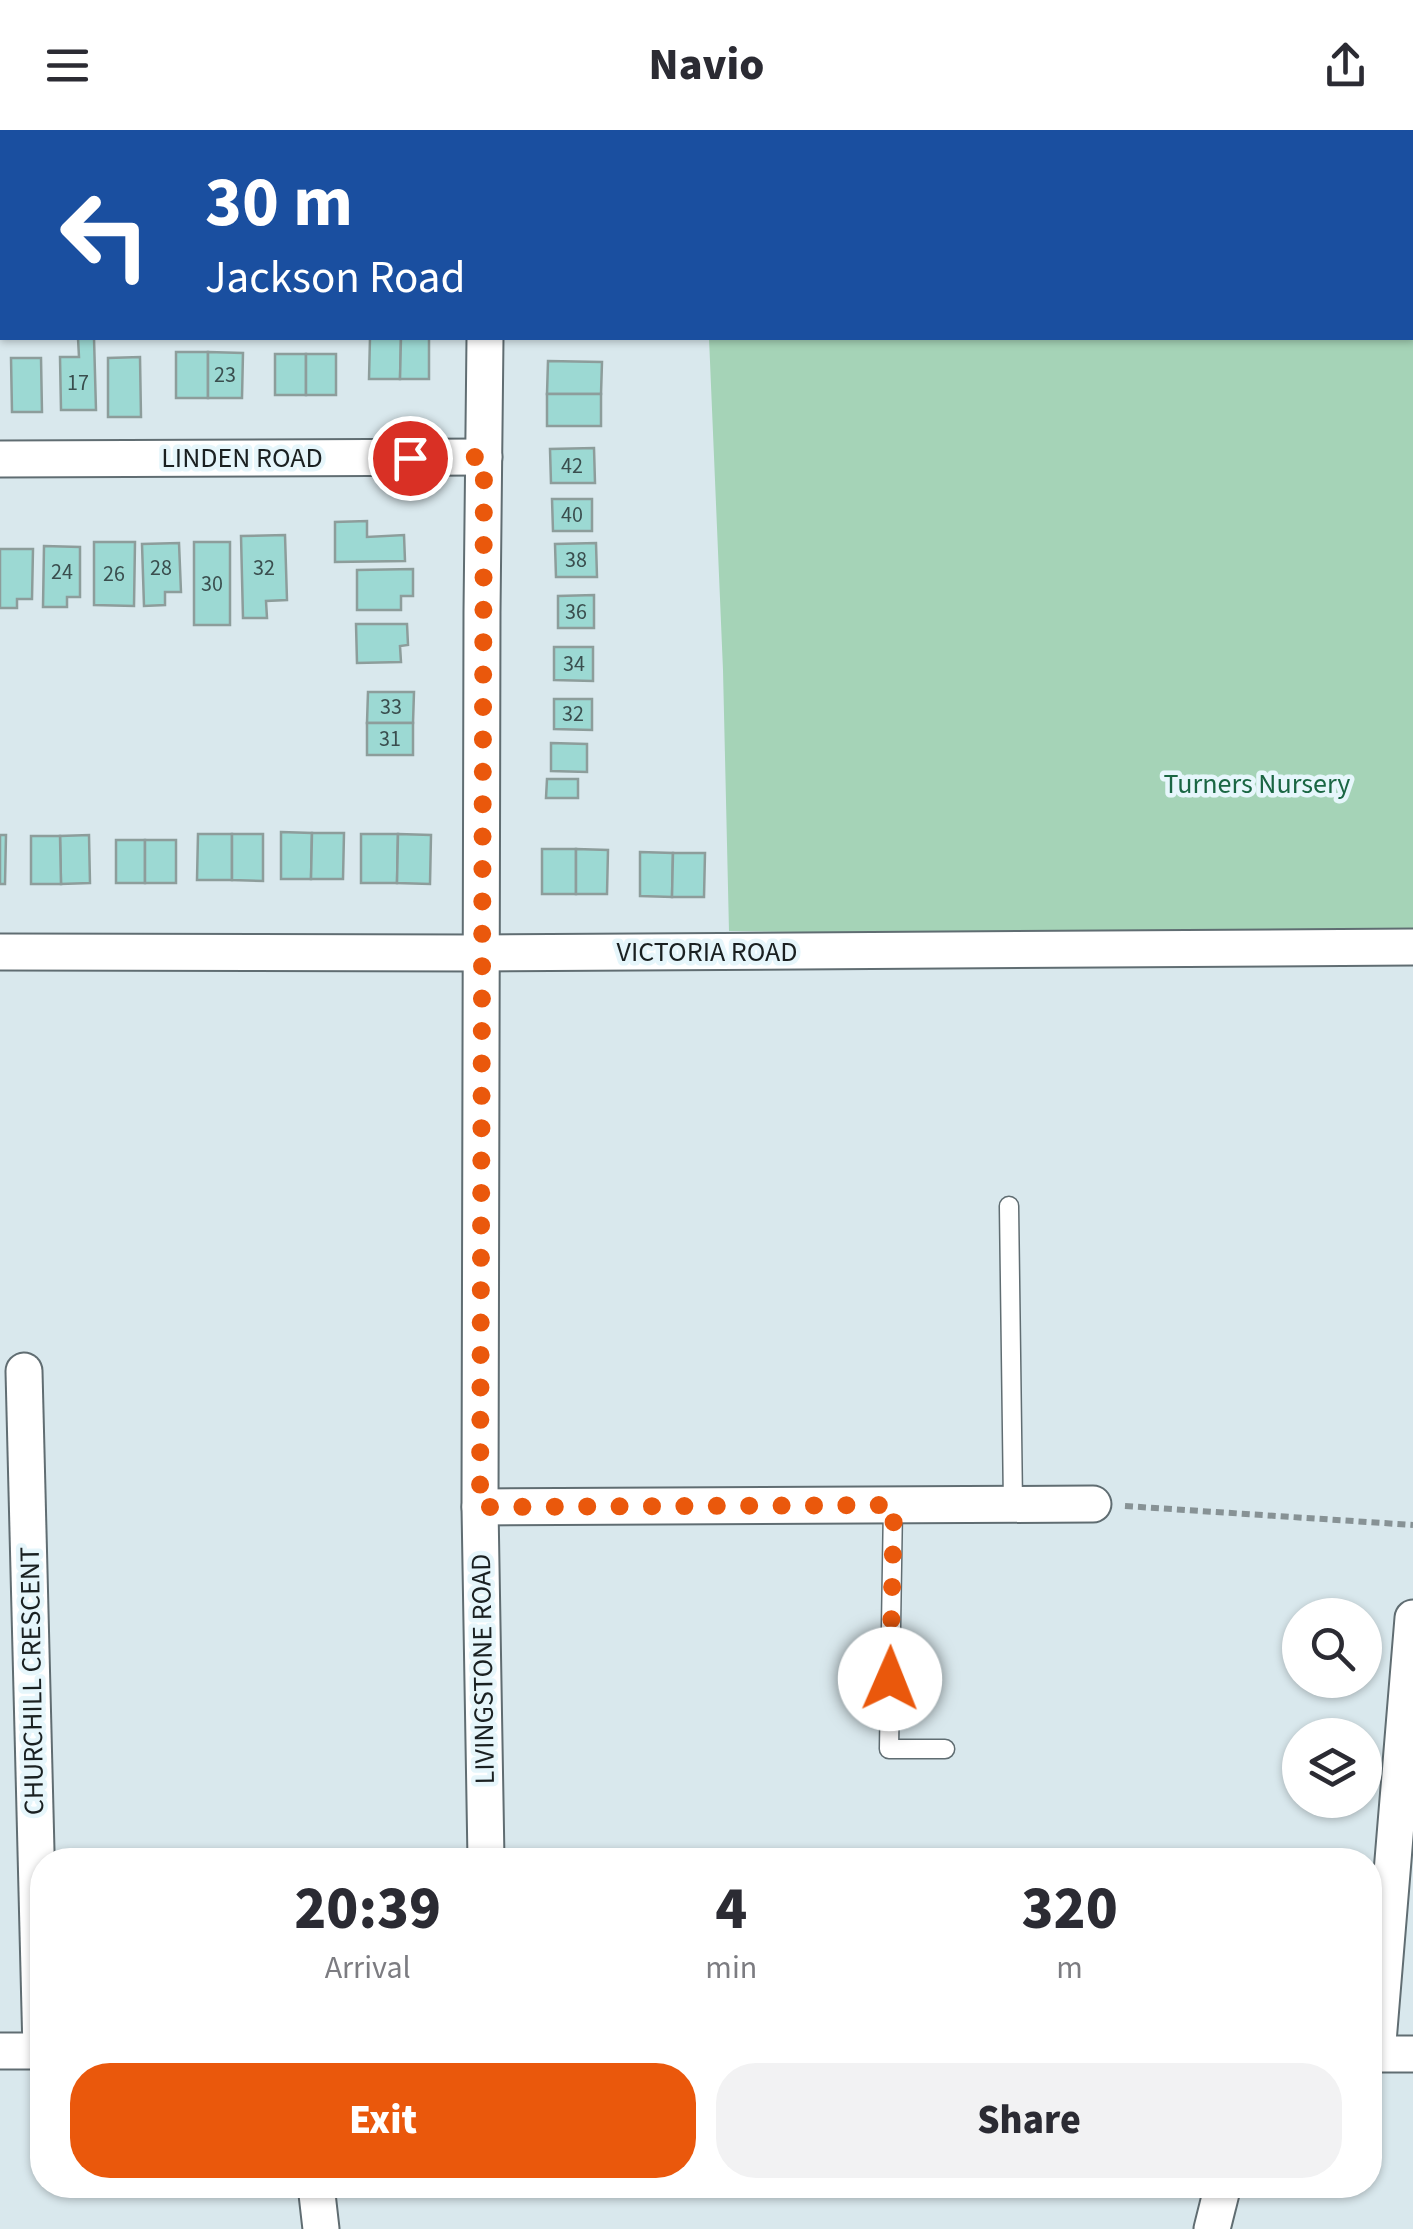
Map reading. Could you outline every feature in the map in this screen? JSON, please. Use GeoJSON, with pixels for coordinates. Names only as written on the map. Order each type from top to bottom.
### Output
{"type":"FeatureCollection","features":[{"type":"Feature","properties":{"kind":"street","name":"LIVINGSTONE ROAD"},"geometry":{"type":"LineString","coordinates":[[485,340],[480,1507],[486,1848]]}},
{"type":"Feature","properties":{"kind":"street","name":"LINDEN ROAD"},"geometry":{"type":"LineString","coordinates":[[0,459],[484,457]]}},
{"type":"Feature","properties":{"kind":"street","name":"VICTORIA ROAD"},"geometry":{"type":"LineString","coordinates":[[0,952],[1413,947]]}},
{"type":"Feature","properties":{"kind":"street","name":"CHURCHILL CRESCENT"},"geometry":{"type":"LineString","coordinates":[[24,1371],[37,1848]]}},
{"type":"Feature","properties":{"kind":"street"},"geometry":{"type":"LineString","coordinates":[[480,1507],[1094,1504]]}},
{"type":"Feature","properties":{"kind":"street"},"geometry":{"type":"LineString","coordinates":[[1382,1956],[1413,1618]]}},
{"type":"Feature","properties":{"kind":"street"},"geometry":{"type":"LineString","coordinates":[[0,2051],[30,2051]]}},
{"type":"Feature","properties":{"kind":"street"},"geometry":{"type":"LineString","coordinates":[[1382,2054],[1413,2054]]}},
{"type":"Feature","properties":{"kind":"street"},"geometry":{"type":"LineString","coordinates":[[317,2198],[320,2229]]}},
{"type":"Feature","properties":{"kind":"street"},"geometry":{"type":"LineString","coordinates":[[1212,2229],[1220,2198]]}},
{"type":"Feature","properties":{"kind":"lane"},"geometry":{"type":"LineString","coordinates":[[1009,1206],[1012,1504]]}},
{"type":"Feature","properties":{"kind":"lane"},"geometry":{"type":"LineString","coordinates":[[894,1505],[889,1749],[945,1749]]}},
{"type":"Feature","properties":{"kind":"path"},"geometry":{"type":"LineString","coordinates":[[1094,1504],[1413,1525]]}},
{"type":"Feature","properties":{"kind":"green space","name":"Turners Nursery"},"geometry":{"type":"Polygon","coordinates":[[[709,340],[1413,340],[1413,939],[729,931],[709,340]]]}},
{"type":"Feature","properties":{"kind":"building"},"geometry":{"type":"Polygon","coordinates":[[[78,340],[94,340],[96,410],[61,410],[60,357],[79,357],[78,340]]]}},
{"type":"Feature","properties":{"kind":"building"},"geometry":{"type":"Polygon","coordinates":[[[370,340],[401,340],[400,379],[369,379],[370,340]]]}},
{"type":"Feature","properties":{"kind":"building"},"geometry":{"type":"Polygon","coordinates":[[[401,340],[429,340],[429,379],[400,379],[401,340]]]}},
{"type":"Feature","properties":{"kind":"building"},"geometry":{"type":"Polygon","coordinates":[[[176,352],[208,352],[208,398],[176,398],[176,352]]]}},
{"type":"Feature","properties":{"kind":"building"},"geometry":{"type":"Polygon","coordinates":[[[208,352],[243,353],[242,398],[208,398],[208,352]]]}},
{"type":"Feature","properties":{"kind":"building"},"geometry":{"type":"Polygon","coordinates":[[[275,354],[306,354],[306,395],[275,395],[275,354]]]}},
{"type":"Feature","properties":{"kind":"building"},"geometry":{"type":"Polygon","coordinates":[[[306,354],[336,354],[336,395],[306,395],[306,354]]]}},
{"type":"Feature","properties":{"kind":"building"},"geometry":{"type":"Polygon","coordinates":[[[140,357],[141,417],[108,417],[108,358],[140,357]]]}},
{"type":"Feature","properties":{"kind":"building"},"geometry":{"type":"Polygon","coordinates":[[[11,358],[41,358],[42,412],[12,412],[11,358]]]}},
{"type":"Feature","properties":{"kind":"building"},"geometry":{"type":"Polygon","coordinates":[[[548,361],[602,362],[601,394],[547,394],[548,361]]]}},
{"type":"Feature","properties":{"kind":"building"},"geometry":{"type":"Polygon","coordinates":[[[547,394],[601,394],[601,426],[547,426],[547,394]]]}},
{"type":"Feature","properties":{"kind":"building"},"geometry":{"type":"Polygon","coordinates":[[[594,448],[595,483],[551,483],[550,449],[594,448]]]}},
{"type":"Feature","properties":{"kind":"building"},"geometry":{"type":"Polygon","coordinates":[[[552,499],[592,499],[592,531],[553,531],[552,499]]]}},
{"type":"Feature","properties":{"kind":"building"},"geometry":{"type":"Polygon","coordinates":[[[367,521],[367,537],[404,535],[405,561],[335,562],[335,522],[367,521]]]}},
{"type":"Feature","properties":{"kind":"building"},"geometry":{"type":"Polygon","coordinates":[[[285,535],[287,600],[266,601],[267,618],[243,618],[241,536],[285,535]]]}},
{"type":"Feature","properties":{"kind":"building"},"geometry":{"type":"Polygon","coordinates":[[[94,542],[135,542],[134,606],[94,605],[94,542]]]}},
{"type":"Feature","properties":{"kind":"building"},"geometry":{"type":"Polygon","coordinates":[[[194,542],[230,542],[230,625],[194,625],[194,542]]]}},
{"type":"Feature","properties":{"kind":"building"},"geometry":{"type":"Polygon","coordinates":[[[179,543],[181,592],[165,592],[165,605],[144,606],[142,544],[179,543]]]}},
{"type":"Feature","properties":{"kind":"building"},"geometry":{"type":"Polygon","coordinates":[[[596,543],[597,577],[556,577],[555,544],[596,543]]]}},
{"type":"Feature","properties":{"kind":"building"},"geometry":{"type":"Polygon","coordinates":[[[44,546],[80,547],[80,597],[67,597],[67,607],[43,607],[44,546]]]}},
{"type":"Feature","properties":{"kind":"building"},"geometry":{"type":"Polygon","coordinates":[[[0,549],[33,549],[32,599],[17,599],[17,608],[0,608],[0,549]]]}},
{"type":"Feature","properties":{"kind":"building"},"geometry":{"type":"Polygon","coordinates":[[[413,569],[413,596],[401,596],[401,610],[357,610],[357,570],[413,569]]]}},
{"type":"Feature","properties":{"kind":"building"},"geometry":{"type":"Polygon","coordinates":[[[594,595],[594,628],[558,628],[558,596],[594,595]]]}},
{"type":"Feature","properties":{"kind":"building"},"geometry":{"type":"Polygon","coordinates":[[[356,624],[407,624],[408,645],[400,646],[401,662],[357,663],[356,624]]]}},
{"type":"Feature","properties":{"kind":"building"},"geometry":{"type":"Polygon","coordinates":[[[554,647],[593,647],[593,681],[554,680],[554,647]]]}},
{"type":"Feature","properties":{"kind":"building"},"geometry":{"type":"Polygon","coordinates":[[[368,692],[414,692],[413,723],[367,723],[368,692]]]}},
{"type":"Feature","properties":{"kind":"building"},"geometry":{"type":"Polygon","coordinates":[[[554,699],[592,699],[592,730],[554,729],[554,699]]]}},
{"type":"Feature","properties":{"kind":"building"},"geometry":{"type":"Polygon","coordinates":[[[367,723],[413,723],[413,755],[367,755],[367,723]]]}},
{"type":"Feature","properties":{"kind":"building"},"geometry":{"type":"Polygon","coordinates":[[[551,743],[587,744],[587,772],[551,771],[551,743]]]}},
{"type":"Feature","properties":{"kind":"building"},"geometry":{"type":"Polygon","coordinates":[[[547,779],[578,779],[578,798],[546,798],[547,779]]]}},
{"type":"Feature","properties":{"kind":"building"},"geometry":{"type":"Polygon","coordinates":[[[281,832],[312,833],[311,879],[281,879],[281,832]]]}},
{"type":"Feature","properties":{"kind":"building"},"geometry":{"type":"Polygon","coordinates":[[[312,833],[344,833],[343,879],[311,879],[312,833]]]}},
{"type":"Feature","properties":{"kind":"building"},"geometry":{"type":"Polygon","coordinates":[[[198,834],[232,834],[232,880],[197,880],[198,834]]]}},
{"type":"Feature","properties":{"kind":"building"},"geometry":{"type":"Polygon","coordinates":[[[232,834],[263,834],[263,881],[232,880],[232,834]]]}},
{"type":"Feature","properties":{"kind":"building"},"geometry":{"type":"Polygon","coordinates":[[[361,834],[398,834],[397,883],[361,883],[361,834]]]}},
{"type":"Feature","properties":{"kind":"building"},"geometry":{"type":"Polygon","coordinates":[[[398,834],[431,835],[430,884],[397,883],[398,834]]]}},
{"type":"Feature","properties":{"kind":"building"},"geometry":{"type":"Polygon","coordinates":[[[0,835],[6,835],[5,884],[0,884],[0,835]]]}},
{"type":"Feature","properties":{"kind":"building"},"geometry":{"type":"Polygon","coordinates":[[[89,835],[90,883],[61,884],[60,836],[89,835]]]}},
{"type":"Feature","properties":{"kind":"building"},"geometry":{"type":"Polygon","coordinates":[[[31,836],[60,836],[61,884],[31,884],[31,836]]]}},
{"type":"Feature","properties":{"kind":"building"},"geometry":{"type":"Polygon","coordinates":[[[116,840],[145,840],[145,883],[116,883],[116,840]]]}},
{"type":"Feature","properties":{"kind":"building"},"geometry":{"type":"Polygon","coordinates":[[[145,840],[176,840],[176,883],[145,883],[145,840]]]}},
{"type":"Feature","properties":{"kind":"building"},"geometry":{"type":"Polygon","coordinates":[[[542,849],[576,849],[576,894],[542,894],[542,849]]]}},
{"type":"Feature","properties":{"kind":"building"},"geometry":{"type":"Polygon","coordinates":[[[576,849],[608,850],[607,894],[576,894],[576,849]]]}},
{"type":"Feature","properties":{"kind":"building"},"geometry":{"type":"Polygon","coordinates":[[[640,852],[673,853],[672,897],[640,896],[640,852]]]}},
{"type":"Feature","properties":{"kind":"building"},"geometry":{"type":"Polygon","coordinates":[[[673,853],[705,853],[704,897],[672,897],[673,853]]]}},
{"type":"Feature","properties":{"kind":"route"},"geometry":{"type":"LineString","coordinates":[[410,458],[484,457],[480,1507],[894,1505],[890,1679]]}}]}
